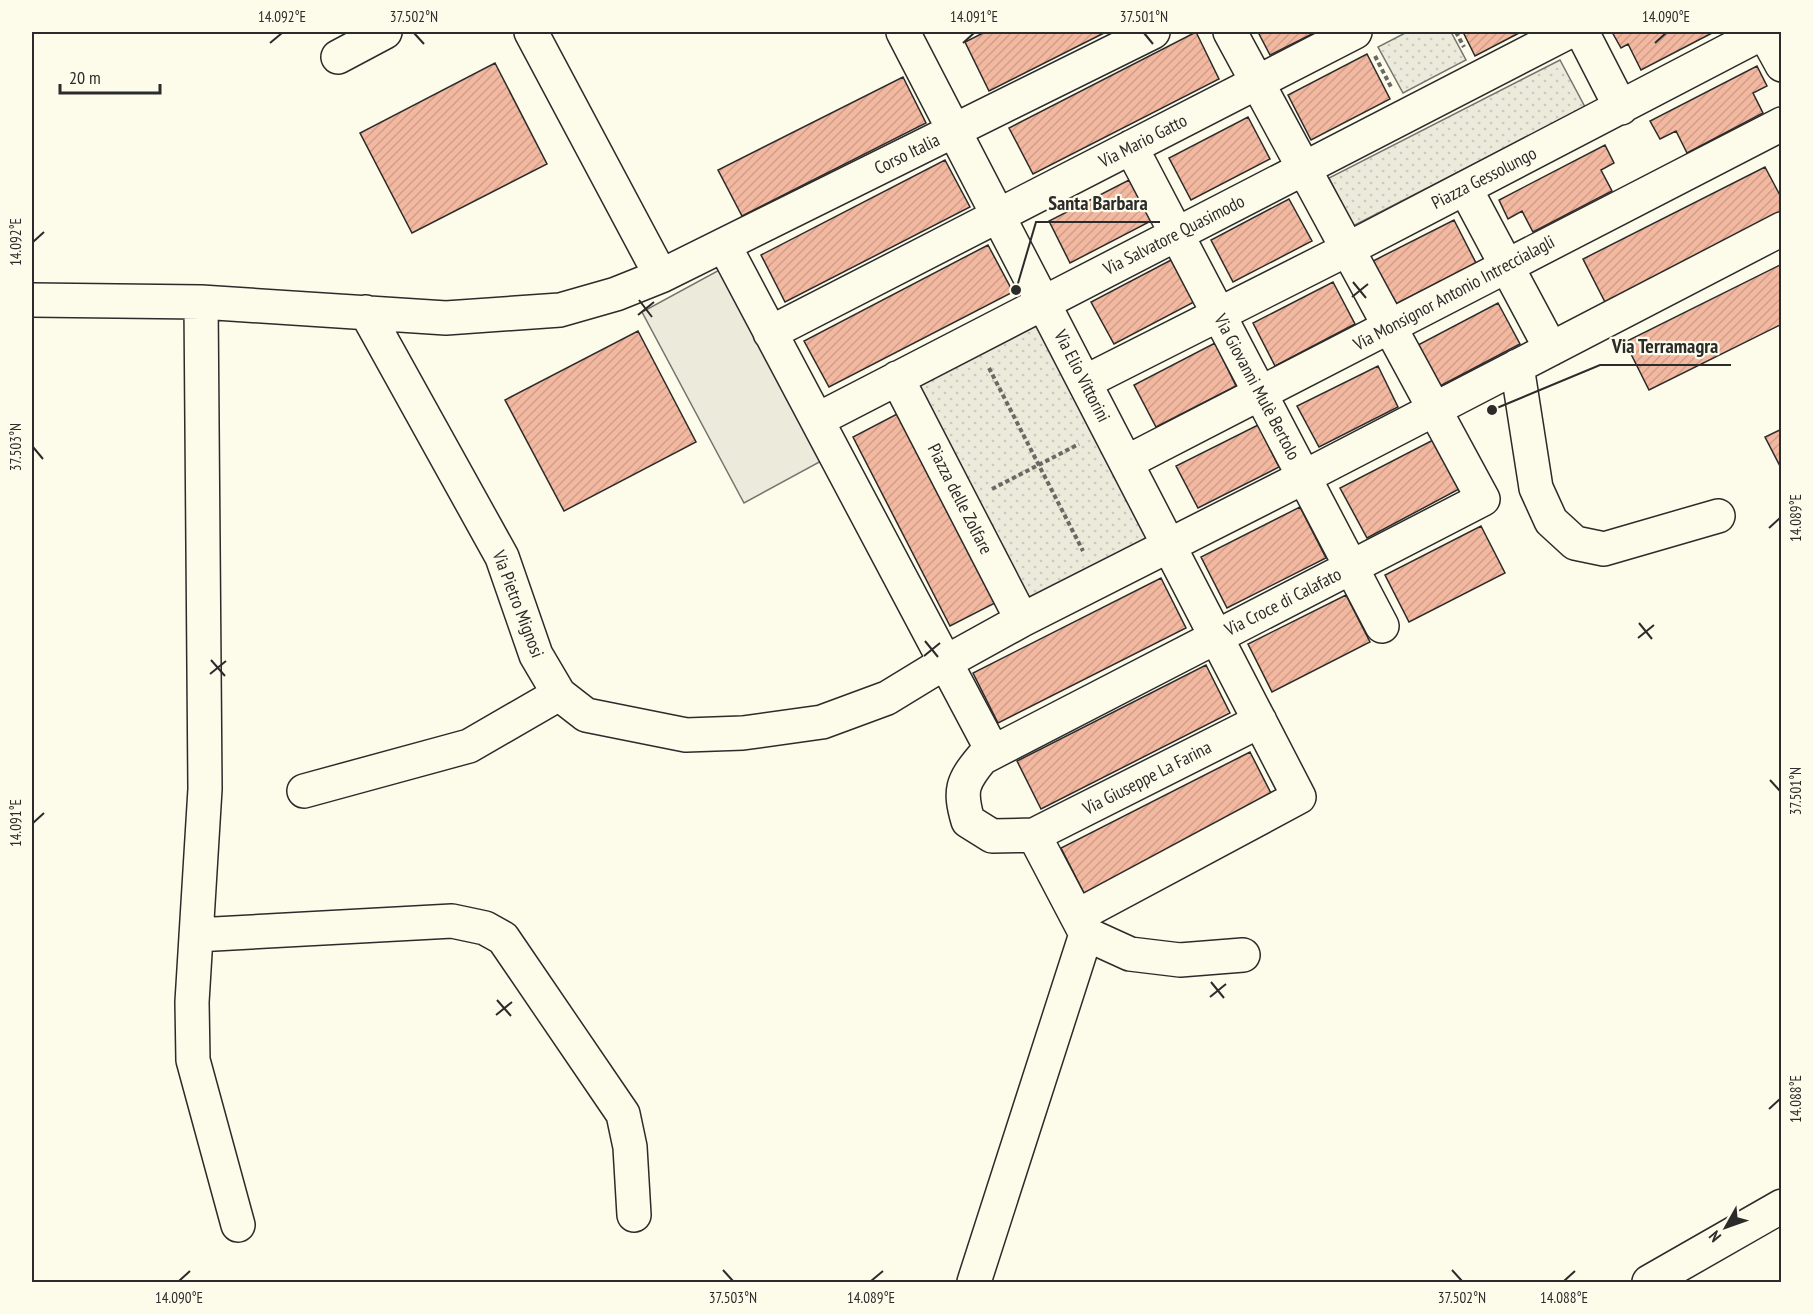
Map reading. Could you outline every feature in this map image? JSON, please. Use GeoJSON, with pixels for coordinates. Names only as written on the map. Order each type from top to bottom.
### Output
{"type":"FeatureCollection","features":[{"type":"Feature","properties":{"kind":"street"},"geometry":{"type":"LineString","coordinates":[[338,57],[385,32]]}},
{"type":"Feature","properties":{"kind":"street"},"geometry":{"type":"LineString","coordinates":[[531,32],[662,276]]}},
{"type":"Feature","properties":{"kind":"street","name":"Via Elio Vittorini"},"geometry":{"type":"LineString","coordinates":[[903,32],[1299,797],[1082,925]]}},
{"type":"Feature","properties":{"kind":"street","name":"Corso Italia"},"geometry":{"type":"LineString","coordinates":[[32,300],[201,302],[446,318],[560,310],[616,294],[662,276],[1154,32]]}},
{"type":"Feature","properties":{"kind":"street"},"geometry":{"type":"LineString","coordinates":[[1230,32],[1434,409]]}},
{"type":"Feature","properties":{"kind":"street"},"geometry":{"type":"LineString","coordinates":[[1304,168],[1568,32]]}},
{"type":"Feature","properties":{"kind":"street"},"geometry":{"type":"LineString","coordinates":[[1582,32],[1621,108]]}},
{"type":"Feature","properties":{"kind":"street"},"geometry":{"type":"LineString","coordinates":[[1764,32],[1782,65]]}},
{"type":"Feature","properties":{"kind":"street","name":"Piazza Gessolungo"},"geometry":{"type":"LineString","coordinates":[[1085,382],[1348,249],[1764,32]]}},
{"type":"Feature","properties":{"kind":"street","name":"Via Mario Gatto"},"geometry":{"type":"LineString","coordinates":[[770,333],[1257,82],[1364,42]]}},
{"type":"Feature","properties":{"kind":"street","name":"Via Monsignor Antonio Intreccialagli"},"geometry":{"type":"LineString","coordinates":[[1127,462],[1782,124]]}},
{"type":"Feature","properties":{"kind":"street","name":"Via Giovanni Mulè Bertolo"},"geometry":{"type":"LineString","coordinates":[[1131,147],[1382,626]]}},
{"type":"Feature","properties":{"kind":"street","name":"Via Salvatore Quasimodo"},"geometry":{"type":"LineString","coordinates":[[1044,302],[1304,168]]}},
{"type":"Feature","properties":{"kind":"street"},"geometry":{"type":"LineString","coordinates":[[1465,188],[1551,349]]}},
{"type":"Feature","properties":{"kind":"street"},"geometry":{"type":"LineString","coordinates":[[946,662],[1022,620],[1304,477],[1782,229]]}},
{"type":"Feature","properties":{"kind":"street"},"geometry":{"type":"LineString","coordinates":[[724,245],[993,752]]}},
{"type":"Feature","properties":{"kind":"street"},"geometry":{"type":"LineString","coordinates":[[201,302],[205,789],[192,1002],[193,1060],[238,1225]]}},
{"type":"Feature","properties":{"kind":"street"},"geometry":{"type":"LineString","coordinates":[[817,420],[1044,302]]}},
{"type":"Feature","properties":{"kind":"street","name":"Via Pietro Mignosi"},"geometry":{"type":"LineString","coordinates":[[366,312],[502,557],[536,655],[559,694],[586,715],[686,735],[743,733],[822,722],[887,698],[946,662]]}},
{"type":"Feature","properties":{"kind":"street"},"geometry":{"type":"LineString","coordinates":[[1517,366],[1536,488],[1551,521],[1575,543],[1604,549],[1718,516]]}},
{"type":"Feature","properties":{"kind":"street","name":"Piazza delle Zolfare"},"geometry":{"type":"LineString","coordinates":[[897,378],[1022,620]]}},
{"type":"Feature","properties":{"kind":"street","name":"Via Croce di Calafato"},"geometry":{"type":"LineString","coordinates":[[1034,835],[992,836],[968,821],[962,801],[967,777],[982,758],[1482,499],[1434,409]]}},
{"type":"Feature","properties":{"kind":"street"},"geometry":{"type":"LineString","coordinates":[[304,791],[469,746],[559,694]]}},
{"type":"Feature","properties":{"kind":"street","name":"Via Giuseppe La Farina"},"geometry":{"type":"LineString","coordinates":[[1034,835],[1260,722]]}},
{"type":"Feature","properties":{"kind":"street"},"geometry":{"type":"LineString","coordinates":[[1034,835],[1082,925],[1130,954],[1180,960],[1243,955]]}},
{"type":"Feature","properties":{"kind":"street"},"geometry":{"type":"LineString","coordinates":[[196,935],[452,921],[485,928],[503,938],[623,1114],[630,1147],[634,1215]]}},
{"type":"Feature","properties":{"kind":"street"},"geometry":{"type":"LineString","coordinates":[[974,1282],[1082,925]]}},
{"type":"Feature","properties":{"kind":"street"},"geometry":{"type":"LineString","coordinates":[[1649,1282],[1782,1206]]}},
{"type":"Feature","properties":{"kind":"path"},"geometry":{"type":"LineString","coordinates":[[1364,42],[1406,116]]}},
{"type":"Feature","properties":{"kind":"path"},"geometry":{"type":"LineString","coordinates":[[973,339],[1098,581]]}},
{"type":"Feature","properties":{"kind":"path"},"geometry":{"type":"LineString","coordinates":[[962,504],[1109,429]]}},
{"type":"Feature","properties":{"kind":"shaded area"},"geometry":{"type":"Polygon","coordinates":[[[1407,32],[1451,32],[1466,60],[1403,93],[1378,47],[1407,32]]]}},
{"type":"Feature","properties":{"kind":"shaded area"},"geometry":{"type":"Polygon","coordinates":[[[1560,60],[1585,107],[1353,226],[1329,178],[1560,60]]]}},
{"type":"Feature","properties":{"kind":"shaded area"},"geometry":{"type":"Polygon","coordinates":[[[723,268],[825,459],[744,503],[642,312],[723,268]]]}},
{"type":"Feature","properties":{"kind":"shaded area"},"geometry":{"type":"Polygon","coordinates":[[[1039,318],[1154,542],[1025,608],[911,384],[1039,318]]]}},
{"type":"Feature","properties":{"kind":"building"},"geometry":{"type":"Polygon","coordinates":[[[985,32],[1106,32],[989,91],[965,42],[985,32]]]}},
{"type":"Feature","properties":{"kind":"building"},"geometry":{"type":"Polygon","coordinates":[[[1196,32],[1219,79],[1033,174],[1009,128],[1196,32]]]}},
{"type":"Feature","properties":{"kind":"building"},"geometry":{"type":"Polygon","coordinates":[[[1258,32],[1316,32],[1270,55],[1258,32]]]}},
{"type":"Feature","properties":{"kind":"building"},"geometry":{"type":"Polygon","coordinates":[[[1463,32],[1521,32],[1475,56],[1463,32]]]}},
{"type":"Feature","properties":{"kind":"building"},"geometry":{"type":"Polygon","coordinates":[[[1612,32],[1714,32],[1641,70],[1628,44],[1621,48],[1612,32]]]}},
{"type":"Feature","properties":{"kind":"building"},"geometry":{"type":"Polygon","coordinates":[[[1367,54],[1390,99],[1311,140],[1288,95],[1367,54]]]}},
{"type":"Feature","properties":{"kind":"building"},"geometry":{"type":"Polygon","coordinates":[[[495,63],[547,164],[412,233],[360,133],[495,63]]]}},
{"type":"Feature","properties":{"kind":"building"},"geometry":{"type":"Polygon","coordinates":[[[1757,66],[1767,86],[1753,93],[1763,113],[1687,153],[1676,131],[1660,139],[1650,121],[1757,66]]]}},
{"type":"Feature","properties":{"kind":"building"},"geometry":{"type":"Polygon","coordinates":[[[903,77],[926,123],[742,216],[718,170],[903,77]]]}},
{"type":"Feature","properties":{"kind":"building"},"geometry":{"type":"Polygon","coordinates":[[[1248,117],[1270,159],[1191,200],[1169,158],[1248,117]]]}},
{"type":"Feature","properties":{"kind":"building"},"geometry":{"type":"Polygon","coordinates":[[[1605,145],[1614,163],[1601,170],[1612,191],[1533,232],[1522,211],[1508,219],[1499,200],[1605,145]]]}},
{"type":"Feature","properties":{"kind":"building"},"geometry":{"type":"Polygon","coordinates":[[[945,160],[970,207],[785,302],[761,255],[945,160]]]}},
{"type":"Feature","properties":{"kind":"building"},"geometry":{"type":"Polygon","coordinates":[[[1765,167],[1782,199],[1782,213],[1605,302],[1583,259],[1765,167]]]}},
{"type":"Feature","properties":{"kind":"building"},"geometry":{"type":"Polygon","coordinates":[[[1129,180],[1151,221],[1070,263],[1049,221],[1129,180]]]}},
{"type":"Feature","properties":{"kind":"building"},"geometry":{"type":"Polygon","coordinates":[[[1289,199],[1312,241],[1233,282],[1211,240],[1289,199]]]}},
{"type":"Feature","properties":{"kind":"building"},"geometry":{"type":"Polygon","coordinates":[[[1454,220],[1476,263],[1396,304],[1373,261],[1454,220]]]}},
{"type":"Feature","properties":{"kind":"building"},"geometry":{"type":"Polygon","coordinates":[[[988,245],[1013,292],[829,387],[804,341],[988,245]]]}},
{"type":"Feature","properties":{"kind":"building"},"geometry":{"type":"Polygon","coordinates":[[[1171,260],[1194,302],[1114,344],[1091,302],[1171,260]]]}},
{"type":"Feature","properties":{"kind":"building"},"geometry":{"type":"Polygon","coordinates":[[[1782,264],[1782,324],[1649,390],[1625,342],[1782,264]]]}},
{"type":"Feature","properties":{"kind":"building"},"geometry":{"type":"Polygon","coordinates":[[[1333,282],[1355,324],[1275,366],[1253,323],[1333,282]]]}},
{"type":"Feature","properties":{"kind":"building"},"geometry":{"type":"Polygon","coordinates":[[[1498,303],[1520,344],[1440,386],[1418,345],[1498,303]]]}},
{"type":"Feature","properties":{"kind":"building"},"geometry":{"type":"Polygon","coordinates":[[[638,331],[696,442],[564,511],[505,400],[638,331]]]}},
{"type":"Feature","properties":{"kind":"building"},"geometry":{"type":"Polygon","coordinates":[[[1215,343],[1236,386],[1156,427],[1134,385],[1215,343]]]}},
{"type":"Feature","properties":{"kind":"building"},"geometry":{"type":"Polygon","coordinates":[[[1378,366],[1398,407],[1319,447],[1297,406],[1378,366]]]}},
{"type":"Feature","properties":{"kind":"building"},"geometry":{"type":"Polygon","coordinates":[[[899,413],[995,603],[950,626],[853,437],[899,413]]]}},
{"type":"Feature","properties":{"kind":"building"},"geometry":{"type":"Polygon","coordinates":[[[1258,425],[1279,467],[1198,508],[1176,466],[1258,425]]]}},
{"type":"Feature","properties":{"kind":"building"},"geometry":{"type":"Polygon","coordinates":[[[1782,429],[1782,470],[1765,437],[1782,429]]]}},
{"type":"Feature","properties":{"kind":"building"},"geometry":{"type":"Polygon","coordinates":[[[1435,439],[1461,488],[1367,538],[1340,488],[1435,439]]]}},
{"type":"Feature","properties":{"kind":"building"},"geometry":{"type":"Polygon","coordinates":[[[1300,507],[1326,558],[1227,608],[1201,557],[1300,507]]]}},
{"type":"Feature","properties":{"kind":"building"},"geometry":{"type":"Polygon","coordinates":[[[1481,526],[1505,573],[1409,622],[1385,575],[1481,526]]]}},
{"type":"Feature","properties":{"kind":"building"},"geometry":{"type":"Polygon","coordinates":[[[1161,578],[1186,628],[998,723],[973,673],[1161,578]]]}},
{"type":"Feature","properties":{"kind":"building"},"geometry":{"type":"Polygon","coordinates":[[[1346,595],[1370,642],[1272,692],[1248,644],[1346,595]]]}},
{"type":"Feature","properties":{"kind":"building"},"geometry":{"type":"Polygon","coordinates":[[[1206,665],[1230,713],[1041,809],[1017,761],[1206,665]]]}},
{"type":"Feature","properties":{"kind":"building"},"geometry":{"type":"Polygon","coordinates":[[[1250,752],[1275,801],[1086,897],[1061,848],[1250,752]]]}},
{"type":"Feature","properties":{"kind":"place","name":"Santa Barbara"},"geometry":{"type":"Point","coordinates":[1016,290]}},
{"type":"Feature","properties":{"kind":"place","name":"Via Terramagra"},"geometry":{"type":"Point","coordinates":[1492,410]}}]}
